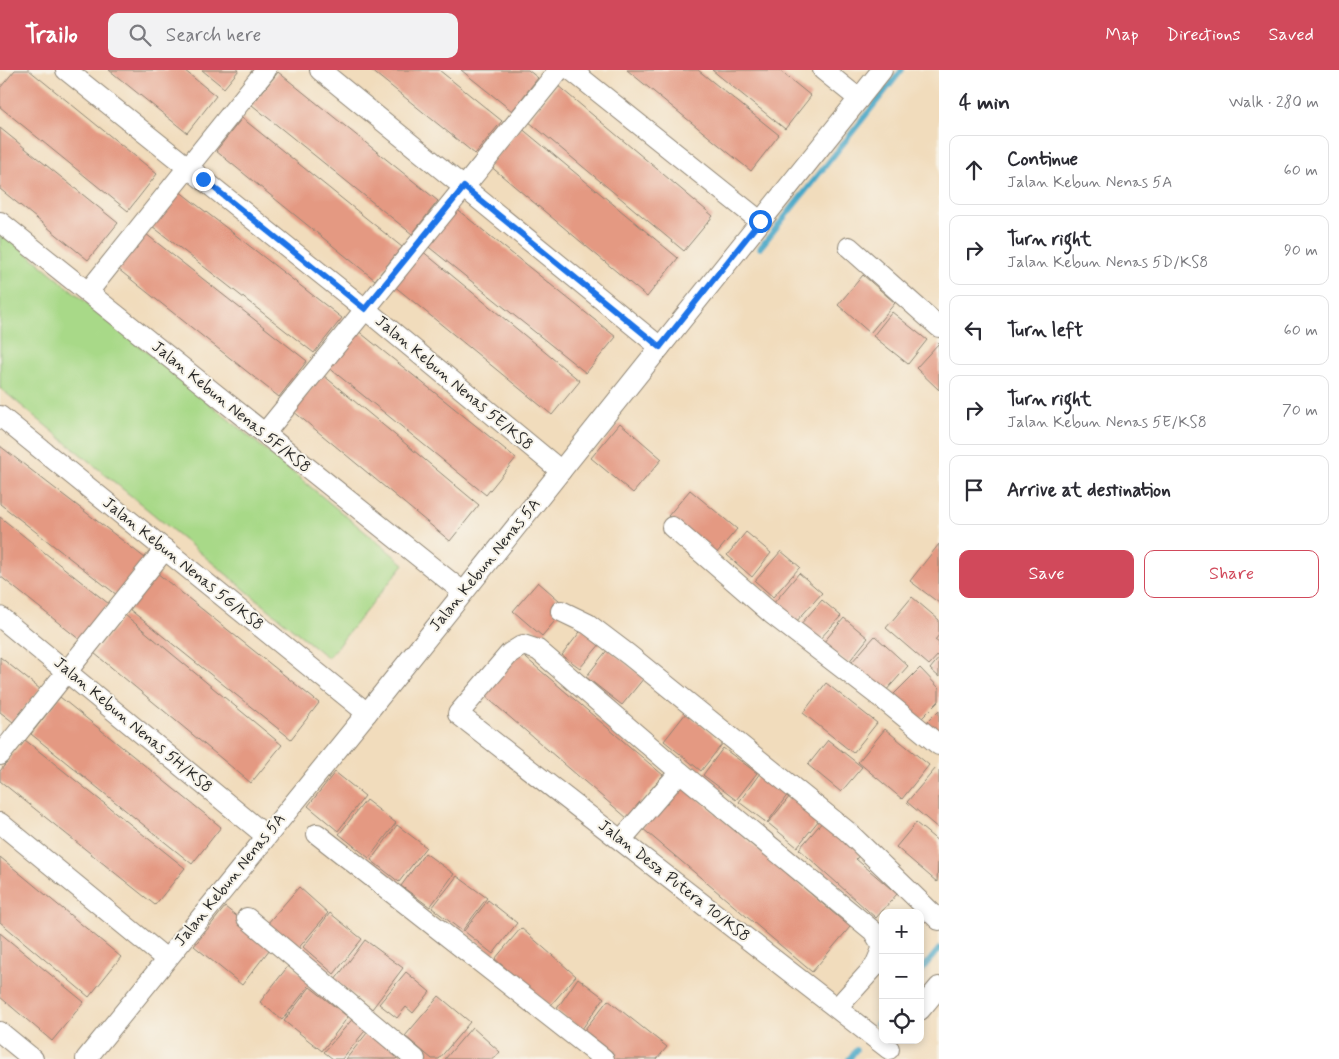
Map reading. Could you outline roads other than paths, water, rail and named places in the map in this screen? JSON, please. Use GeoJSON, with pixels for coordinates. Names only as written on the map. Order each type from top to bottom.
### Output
{"type":"FeatureCollection","features":[{"type":"Feature","properties":{"kind":"street","name":"Jalan Kebun Nenas 5E/KS8"},"geometry":{"type":"LineString","coordinates":[[66,70],[365,309],[561,471]]}},
{"type":"Feature","properties":{"kind":"street"},"geometry":{"type":"LineString","coordinates":[[88,292],[266,70]]}},
{"type":"Feature","properties":{"kind":"street"},"geometry":{"type":"LineString","coordinates":[[320,70],[660,347]]}},
{"type":"Feature","properties":{"kind":"street"},"geometry":{"type":"LineString","coordinates":[[264,434],[559,70]]}},
{"type":"Feature","properties":{"kind":"street"},"geometry":{"type":"LineString","coordinates":[[571,70],[760,221]]}},
{"type":"Feature","properties":{"kind":"street"},"geometry":{"type":"LineString","coordinates":[[823,70],[859,99]]}},
{"type":"Feature","properties":{"kind":"street","name":"Jalan Kebun Nenas 5A"},"geometry":{"type":"LineString","coordinates":[[86,1059],[265,835],[367,713],[882,70]]}},
{"type":"Feature","properties":{"kind":"street","name":"Jalan Kebun Nenas 5F/KS8"},"geometry":{"type":"LineString","coordinates":[[0,222],[463,592]]}},
{"type":"Feature","properties":{"kind":"street"},"geometry":{"type":"LineString","coordinates":[[849,247],[939,327]]}},
{"type":"Feature","properties":{"kind":"street","name":"Jalan Kebun Nenas 5G/KS8"},"geometry":{"type":"LineString","coordinates":[[0,416],[367,713]]}},
{"type":"Feature","properties":{"kind":"street"},"geometry":{"type":"LineString","coordinates":[[672,527],[772,614],[884,700],[939,746]]}},
{"type":"Feature","properties":{"kind":"street"},"geometry":{"type":"LineString","coordinates":[[0,755],[165,549]]}},
{"type":"Feature","properties":{"kind":"street"},"geometry":{"type":"LineString","coordinates":[[561,611],[588,624],[629,655],[847,831],[938,919]]}},
{"type":"Feature","properties":{"kind":"street","name":"Jalan Kebun Nenas 5H/KS8"},"geometry":{"type":"LineString","coordinates":[[0,617],[265,835]]}},
{"type":"Feature","properties":{"kind":"street","name":"Jalan Desa Putera 10/KS8"},"geometry":{"type":"LineString","coordinates":[[680,772],[538,650],[523,646],[510,653],[458,714],[889,1049]]}},
{"type":"Feature","properties":{"kind":"street"},"geometry":{"type":"LineString","coordinates":[[621,840],[680,772],[873,931],[879,941]]}},
{"type":"Feature","properties":{"kind":"street"},"geometry":{"type":"LineString","coordinates":[[0,823],[166,959]]}},
{"type":"Feature","properties":{"kind":"street"},"geometry":{"type":"LineString","coordinates":[[317,834],[604,1059]]}},
{"type":"Feature","properties":{"kind":"street"},"geometry":{"type":"LineString","coordinates":[[247,918],[415,1059]]}},
{"type":"Feature","properties":{"kind":"street"},"geometry":{"type":"LineString","coordinates":[[837,1008],[875,966],[880,954]]}},
{"type":"Feature","properties":{"kind":"street"},"geometry":{"type":"LineString","coordinates":[[924,1005],[939,986]]}},
{"type":"Feature","properties":{"kind":"street"},"geometry":{"type":"LineString","coordinates":[[0,1032],[33,1059]]}},
{"type":"Feature","properties":{"kind":"waterway"},"geometry":{"type":"LineString","coordinates":[[760,248],[902,70]]}},
{"type":"Feature","properties":{"kind":"waterway"},"geometry":{"type":"LineString","coordinates":[[924,967],[939,949]]}},
{"type":"Feature","properties":{"kind":"waterway"},"geometry":{"type":"LineString","coordinates":[[849,1059],[856,1050]]}}]}
